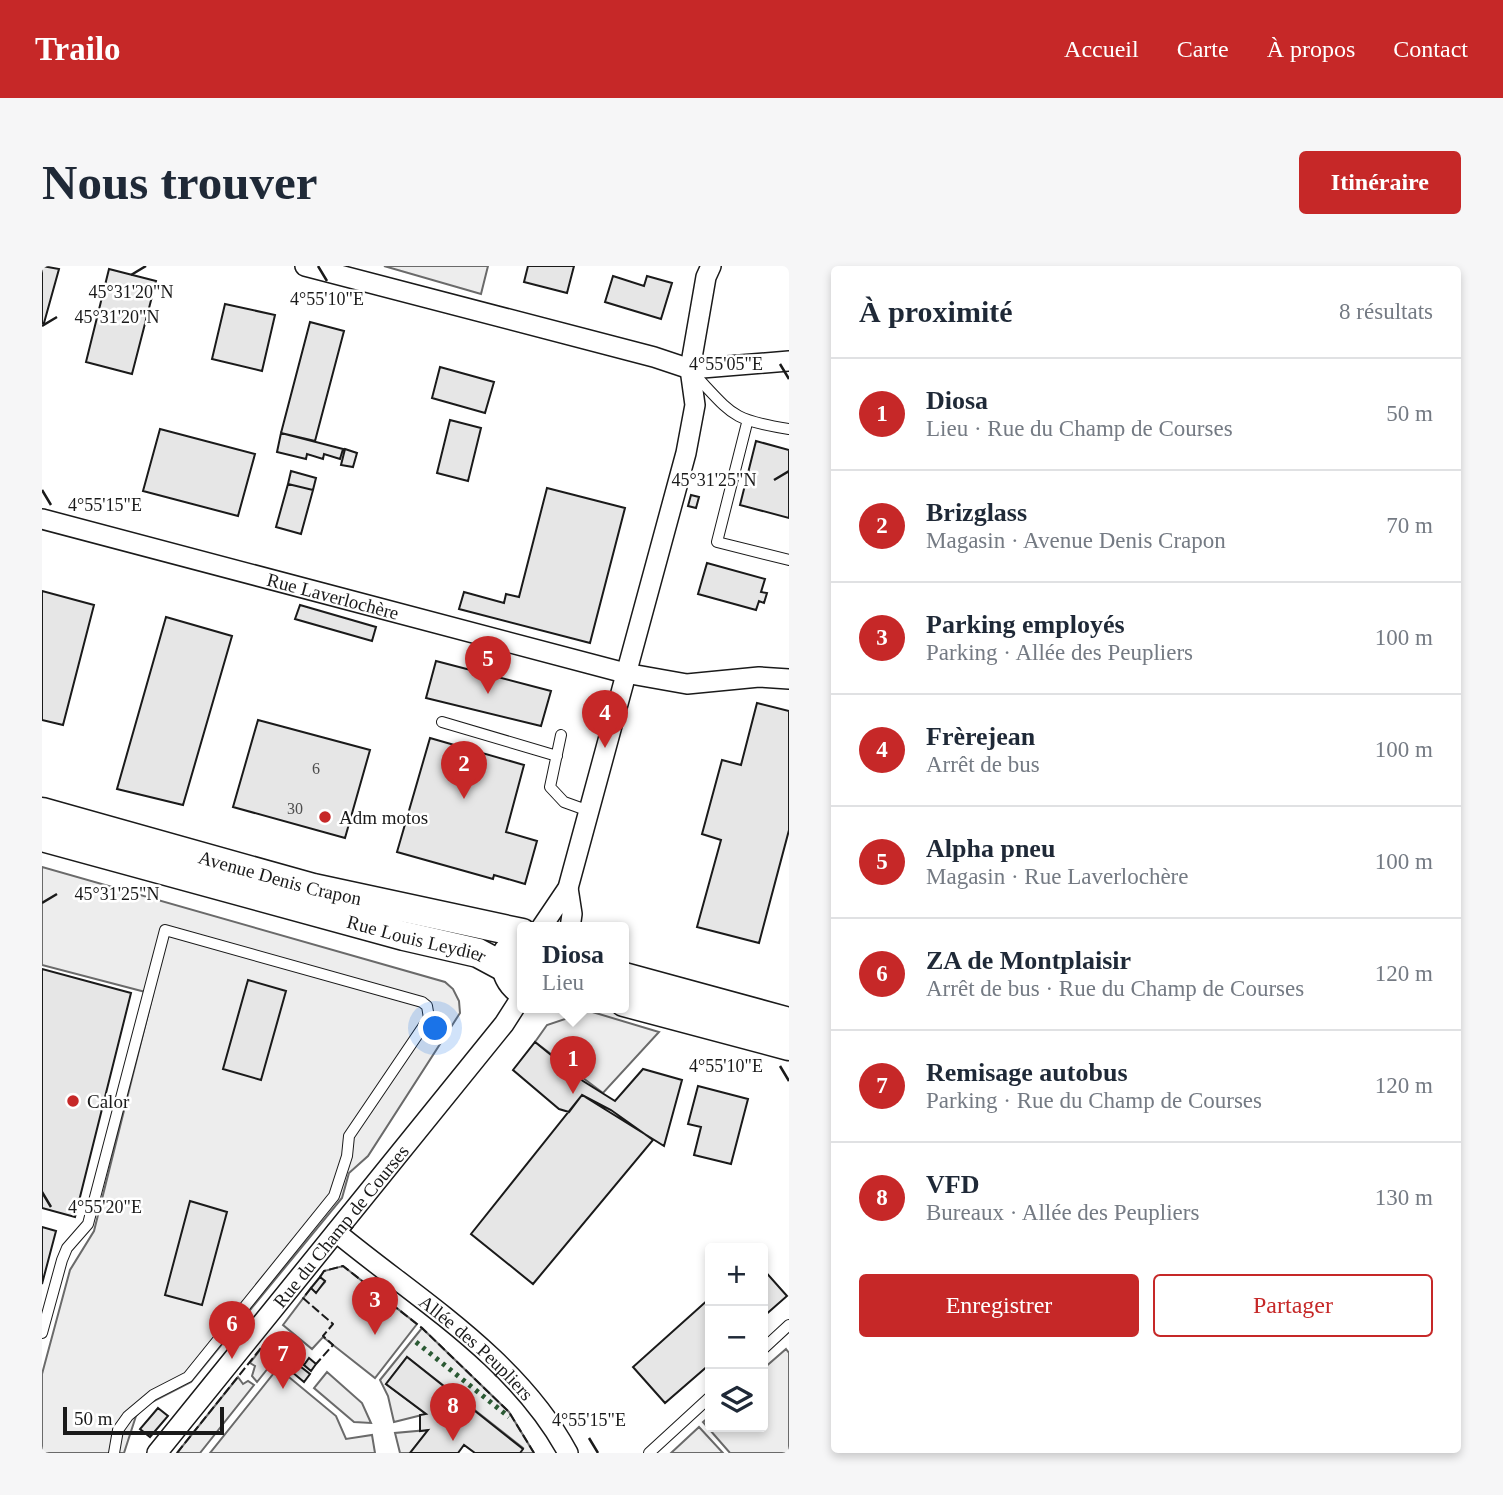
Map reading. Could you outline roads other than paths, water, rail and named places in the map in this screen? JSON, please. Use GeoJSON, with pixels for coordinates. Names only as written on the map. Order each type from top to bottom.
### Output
{"type":"FeatureCollection","features":[{"type":"Feature","properties":{"kind":"main road","name":"Avenue Denis Crapon"},"geometry":{"type":"LineString","coordinates":[[42,811],[313,888],[517,932]]}},
{"type":"Feature","properties":{"kind":"main road","name":"Rue Louis Leydier"},"geometry":{"type":"LineString","coordinates":[[42,837],[404,936],[478,953],[506,968]]}},
{"type":"Feature","properties":{"kind":"main road"},"geometry":{"type":"LineString","coordinates":[[517,938],[512,943],[506,968],[509,978],[517,986]]}},
{"type":"Feature","properties":{"kind":"main road"},"geometry":{"type":"LineString","coordinates":[[629,978],[789,1021]]}},
{"type":"Feature","properties":{"kind":"main road"},"geometry":{"type":"LineString","coordinates":[[629,1003],[789,1046]]}},
{"type":"Feature","properties":{"kind":"street"},"geometry":{"type":"LineString","coordinates":[[305,266],[654,357],[690,369],[789,361]]}},
{"type":"Feature","properties":{"kind":"street"},"geometry":{"type":"LineString","coordinates":[[545,922],[568,888],[686,453],[695,405],[690,369],[706,277],[711,266]]}},
{"type":"Feature","properties":{"kind":"street","name":"Rue Laverlochère"},"geometry":{"type":"LineString","coordinates":[[42,519],[625,673],[687,684],[759,677],[789,679]]}},
{"type":"Feature","properties":{"kind":"street"},"geometry":{"type":"LineString","coordinates":[[568,888],[571,922]]}},
{"type":"Feature","properties":{"kind":"street","name":"Rue du Champ de Courses"},"geometry":{"type":"LineString","coordinates":[[157,1453],[504,1024],[517,1004]]}},
{"type":"Feature","properties":{"kind":"street","name":"Allée des Peupliers"},"geometry":{"type":"LineString","coordinates":[[336,1232],[484,1350],[537,1405],[568,1453]]}},
{"type":"Feature","properties":{"kind":"lane"},"geometry":{"type":"LineString","coordinates":[[690,369],[735,416],[747,423],[789,429]]}},
{"type":"Feature","properties":{"kind":"lane"},"geometry":{"type":"LineString","coordinates":[[747,423],[718,542],[789,560]]}},
{"type":"Feature","properties":{"kind":"lane"},"geometry":{"type":"LineString","coordinates":[[442,722],[557,756]]}},
{"type":"Feature","properties":{"kind":"lane"},"geometry":{"type":"LineString","coordinates":[[561,735],[550,787],[564,802],[589,811]]}},
{"type":"Feature","properties":{"kind":"lane"},"geometry":{"type":"LineString","coordinates":[[42,1333],[67,1248],[88,1223],[165,930],[427,1006],[429,1018],[349,1136],[347,1156],[334,1196],[188,1377],[153,1395],[128,1416],[118,1430],[114,1453]]}},
{"type":"Feature","properties":{"kind":"lane"},"geometry":{"type":"LineString","coordinates":[[768,1344],[789,1325]]}},
{"type":"Feature","properties":{"kind":"lane"},"geometry":{"type":"LineString","coordinates":[[649,1453],[705,1402]]}},
{"type":"Feature","properties":{"kind":"place","name":"Alpha pneu"},"geometry":{"type":"Point","coordinates":[488,694]}},
{"type":"Feature","properties":{"kind":"place","name":"Frèrejean"},"geometry":{"type":"Point","coordinates":[605,748]}},
{"type":"Feature","properties":{"kind":"place","name":"Brizglass"},"geometry":{"type":"Point","coordinates":[464,799]}},
{"type":"Feature","properties":{"kind":"place","name":"Adm motos"},"geometry":{"type":"Point","coordinates":[325,817]}},
{"type":"Feature","properties":{"kind":"place","name":"Diosa"},"geometry":{"type":"Point","coordinates":[573,1094]}},
{"type":"Feature","properties":{"kind":"place","name":"Calor"},"geometry":{"type":"Point","coordinates":[73,1101]}},
{"type":"Feature","properties":{"kind":"place","name":"Parking employés"},"geometry":{"type":"Point","coordinates":[375,1335]}},
{"type":"Feature","properties":{"kind":"place","name":"ZA de Montplaisir"},"geometry":{"type":"Point","coordinates":[232,1359]}},
{"type":"Feature","properties":{"kind":"place","name":"Remisage autobus"},"geometry":{"type":"Point","coordinates":[283,1389]}},
{"type":"Feature","properties":{"kind":"place","name":"VFD"},"geometry":{"type":"Point","coordinates":[453,1441]}}]}
